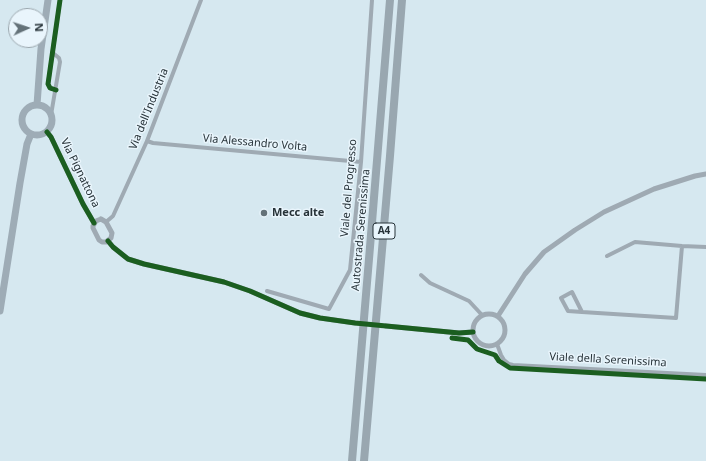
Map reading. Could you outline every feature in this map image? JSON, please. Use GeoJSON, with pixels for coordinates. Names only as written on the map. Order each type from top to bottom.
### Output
{"type":"FeatureCollection","features":[{"type":"Feature","properties":{"kind":"highway","name":"Autostrada Serenissima"},"geometry":{"type":"LineString","coordinates":[[352,461],[390,0]]}},
{"type":"Feature","properties":{"kind":"highway","name":"Autostrada Serenissima"},"geometry":{"type":"LineString","coordinates":[[364,461],[402,0]]}},
{"type":"Feature","properties":{"kind":"main road"},"geometry":{"type":"LineString","coordinates":[[37,105],[41,49],[48,0]]}},
{"type":"Feature","properties":{"kind":"main road"},"geometry":{"type":"LineString","coordinates":[[37,105],[46,108],[52,115],[51,126],[47,132],[41,135],[31,134],[28,132],[24,126],[22,118],[27,109],[37,105]]}},
{"type":"Feature","properties":{"kind":"main road"},"geometry":{"type":"LineString","coordinates":[[0,311],[20,183],[27,144],[31,134]]}},
{"type":"Feature","properties":{"kind":"street"},"geometry":{"type":"LineString","coordinates":[[56,90],[50,88],[48,84],[60,0]]}},
{"type":"Feature","properties":{"kind":"street","name":"Via dell'Industria"},"geometry":{"type":"LineString","coordinates":[[106,222],[113,216],[147,141],[201,0]]}},
{"type":"Feature","properties":{"kind":"street","name":"Viale del Progresso"},"geometry":{"type":"LineString","coordinates":[[268,291],[329,308],[350,270],[362,162],[372,0]]}},
{"type":"Feature","properties":{"kind":"street"},"geometry":{"type":"LineString","coordinates":[[52,53],[59,58],[60,62],[52,115]]}},
{"type":"Feature","properties":{"kind":"street","name":"Via Pignattona"},"geometry":{"type":"LineString","coordinates":[[47,132],[94,223]]}},
{"type":"Feature","properties":{"kind":"street","name":"Via Alessandro Volta"},"geometry":{"type":"LineString","coordinates":[[147,141],[153,143],[362,162]]}},
{"type":"Feature","properties":{"kind":"street"},"geometry":{"type":"LineString","coordinates":[[498,316],[525,274],[544,252],[576,230],[604,212],[654,189],[706,174]]}},
{"type":"Feature","properties":{"kind":"street"},"geometry":{"type":"LineString","coordinates":[[101,220],[106,222],[112,235],[108,241],[104,242],[99,240],[93,228],[96,221],[101,220]]}},
{"type":"Feature","properties":{"kind":"street"},"geometry":{"type":"LineString","coordinates":[[108,241],[112,247],[128,259],[224,282],[250,291],[300,313],[320,318],[355,323]]}},
{"type":"Feature","properties":{"kind":"street"},"geometry":{"type":"LineString","coordinates":[[606,256],[635,242],[706,247]]}},
{"type":"Feature","properties":{"kind":"street"},"geometry":{"type":"LineString","coordinates":[[582,312],[572,292],[561,298],[568,311],[616,315],[676,318],[682,246]]}},
{"type":"Feature","properties":{"kind":"street"},"geometry":{"type":"LineString","coordinates":[[421,275],[430,282],[469,301],[482,315]]}},
{"type":"Feature","properties":{"kind":"street"},"geometry":{"type":"LineString","coordinates":[[493,314],[498,316],[504,325],[504,336],[497,344],[492,346],[482,344],[475,337],[473,332],[475,322],[482,315],[493,314]]}},
{"type":"Feature","properties":{"kind":"street"},"geometry":{"type":"LineString","coordinates":[[386,326],[459,333],[473,332]]}},
{"type":"Feature","properties":{"kind":"street","name":"Viale della Serenissima"},"geometry":{"type":"LineString","coordinates":[[497,344],[504,360],[511,365],[706,376]]}},
{"type":"Feature","properties":{"kind":"tunnel"},"geometry":{"type":"LineString","coordinates":[[355,323],[386,326]]}},
{"type":"Feature","properties":{"kind":"cycle path"},"geometry":{"type":"LineString","coordinates":[[56,90],[50,88],[48,84],[60,0]]}},
{"type":"Feature","properties":{"kind":"cycle path"},"geometry":{"type":"LineString","coordinates":[[47,132],[51,137],[83,204],[94,223]]}},
{"type":"Feature","properties":{"kind":"cycle path"},"geometry":{"type":"LineString","coordinates":[[108,241],[128,259],[224,282],[250,291],[300,313],[320,318],[355,323],[459,333],[473,332]]}},
{"type":"Feature","properties":{"kind":"cycle path"},"geometry":{"type":"LineString","coordinates":[[452,338],[468,340],[477,349],[495,355],[499,361],[510,368],[706,379]]}},
{"type":"Feature","properties":{"kind":"place","name":"Mecc alte"},"geometry":{"type":"Point","coordinates":[264,213]}}]}
